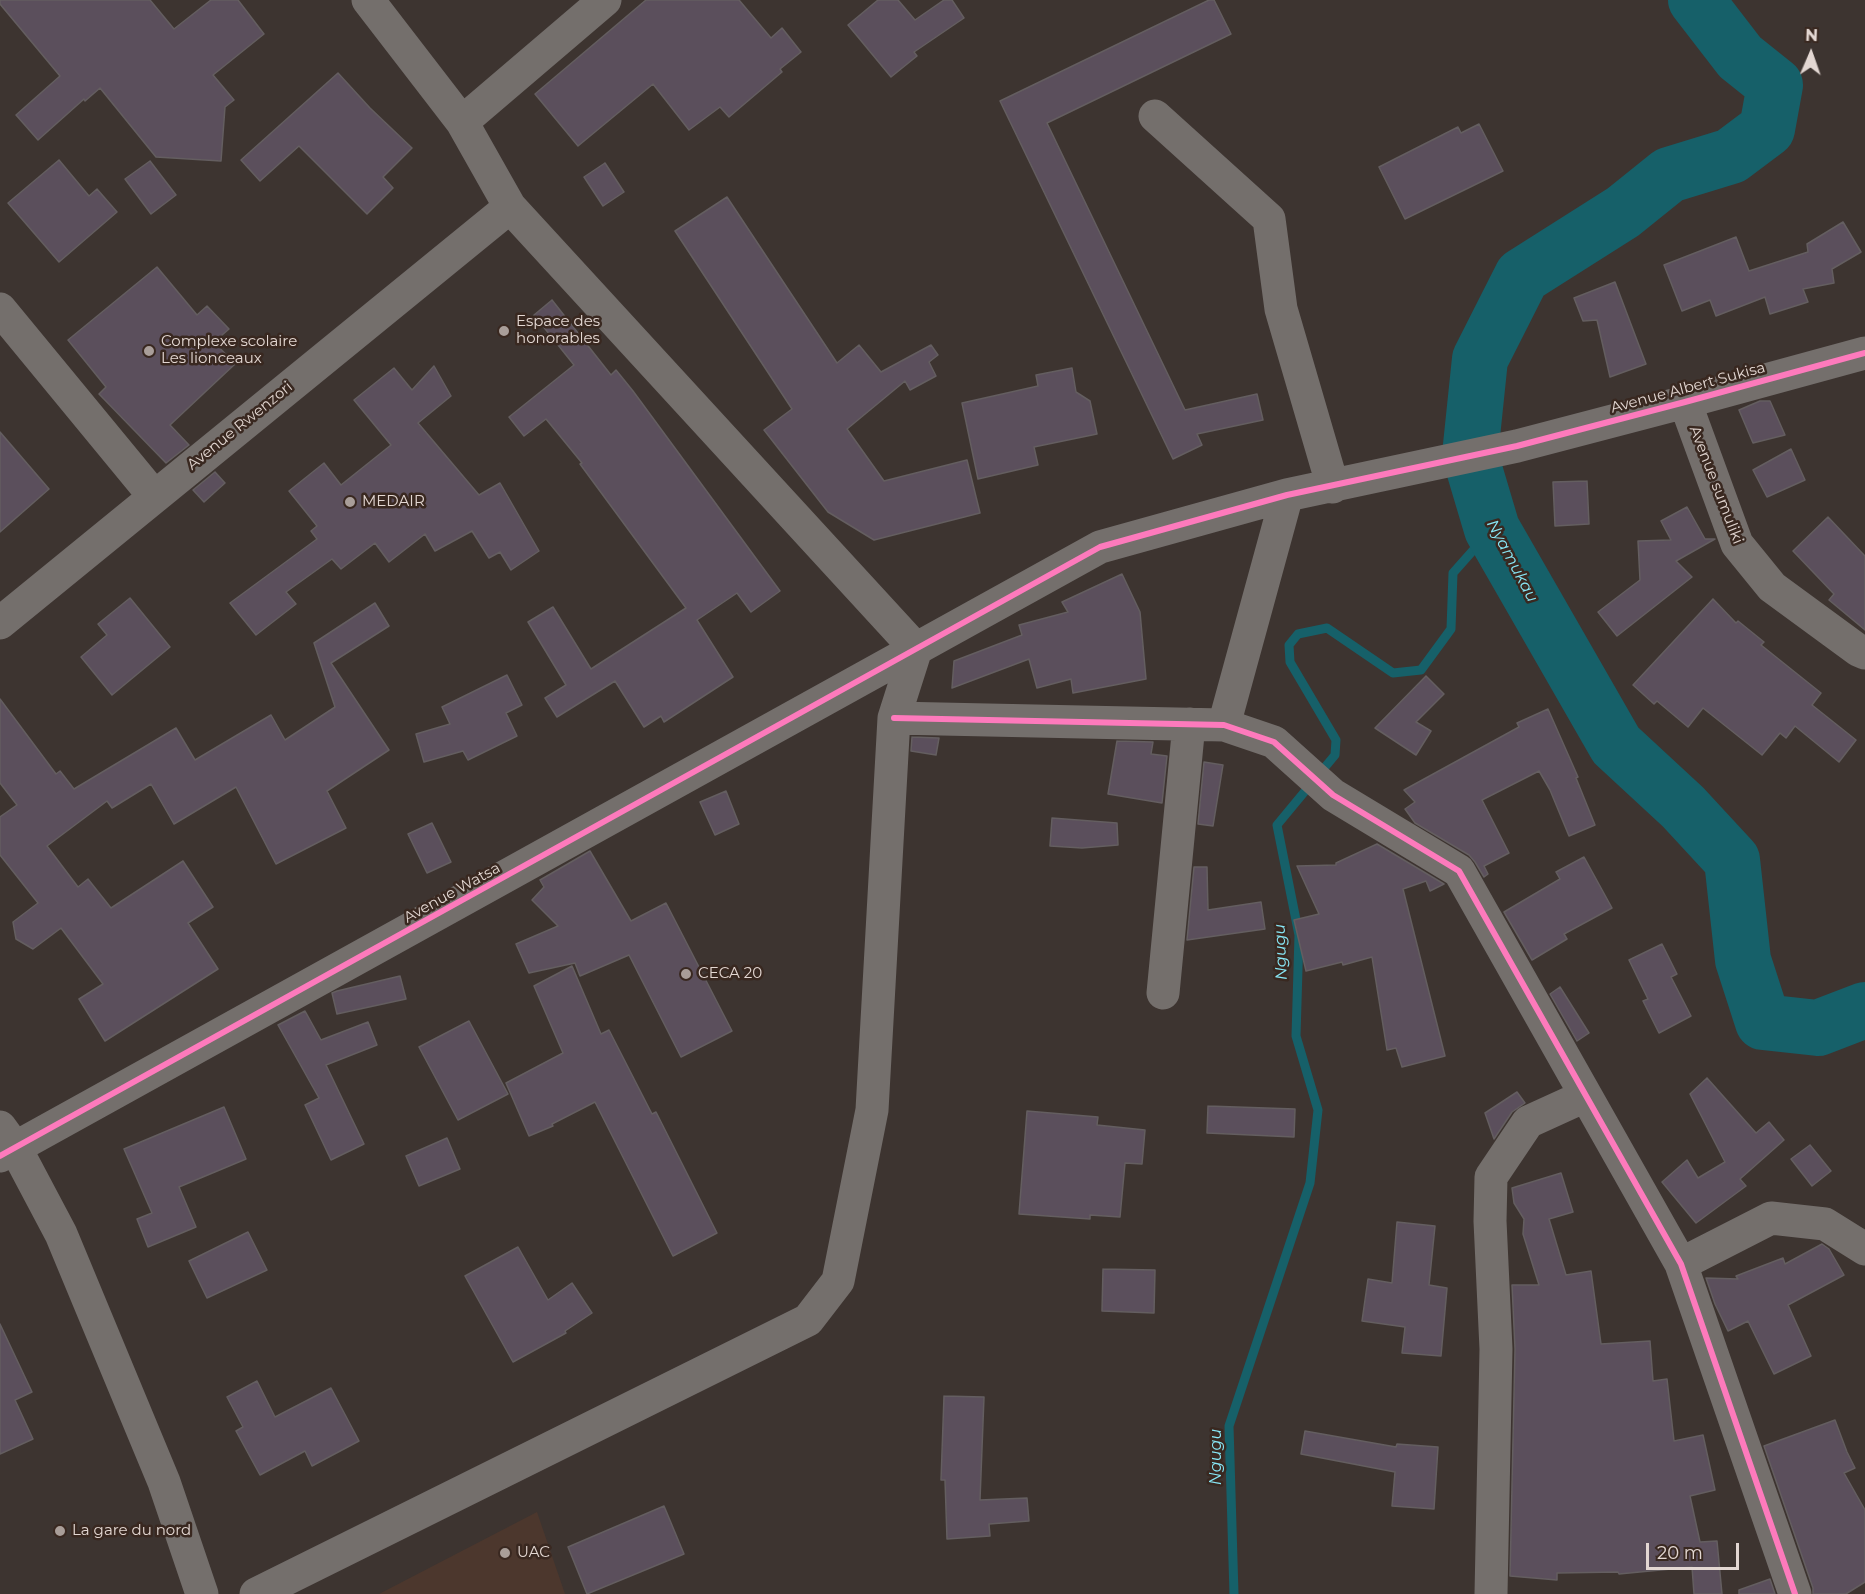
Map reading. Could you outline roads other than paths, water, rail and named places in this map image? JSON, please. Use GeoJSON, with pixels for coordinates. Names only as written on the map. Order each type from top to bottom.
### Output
{"type":"FeatureCollection","features":[{"type":"Feature","properties":{"kind":"street"},"geometry":{"type":"LineString","coordinates":[[256,1594],[808,1320],[838,1281],[872,1110],[894,718],[916,649],[510,207],[462,122],[368,0]]}},
{"type":"Feature","properties":{"kind":"street"},"geometry":{"type":"LineString","coordinates":[[462,122],[605,0]]}},
{"type":"Feature","properties":{"kind":"street"},"geometry":{"type":"LineString","coordinates":[[1155,116],[1269,219],[1281,309],[1333,487]]}},
{"type":"Feature","properties":{"kind":"street","name":"Avenue Rwenzori"},"geometry":{"type":"LineString","coordinates":[[0,624],[510,207]]}},
{"type":"Feature","properties":{"kind":"street"},"geometry":{"type":"LineString","coordinates":[[0,309],[154,496]]}},
{"type":"Feature","properties":{"kind":"street","name":"Avenue Albert Sukisa"},"geometry":{"type":"LineString","coordinates":[[1287,495],[1517,446],[1865,353]]}},
{"type":"Feature","properties":{"kind":"street","name":"Avenue sumuliki"},"geometry":{"type":"LineString","coordinates":[[1685,402],[1737,544],[1772,587],[1865,653]]}},
{"type":"Feature","properties":{"kind":"street"},"geometry":{"type":"LineString","coordinates":[[1224,725],[1287,495]]}},
{"type":"Feature","properties":{"kind":"street","name":"Avenue Watsa"},"geometry":{"type":"LineString","coordinates":[[5,1144],[1100,547],[1287,495]]}},
{"type":"Feature","properties":{"kind":"street"},"geometry":{"type":"LineString","coordinates":[[894,718],[1224,725],[1274,742],[1333,795],[1459,871],[1681,1264],[1795,1594]]}},
{"type":"Feature","properties":{"kind":"street"},"geometry":{"type":"LineString","coordinates":[[1163,993],[1189,724]]}},
{"type":"Feature","properties":{"kind":"street"},"geometry":{"type":"LineString","coordinates":[[1491,1594],[1496,1349],[1490,1221],[1491,1178],[1528,1122],[1585,1096]]}},
{"type":"Feature","properties":{"kind":"street"},"geometry":{"type":"LineString","coordinates":[[5,1144],[61,1234],[164,1482],[202,1594]]}},
{"type":"Feature","properties":{"kind":"street"},"geometry":{"type":"LineString","coordinates":[[1681,1264],[1771,1218],[1825,1224],[1865,1249]]}},
{"type":"Feature","properties":{"kind":"waterway","name":"Nyamukau"},"geometry":{"type":"LineString","coordinates":[[1696,0],[1740,57],[1775,85],[1767,129],[1731,156],[1669,175],[1623,212],[1522,276],[1480,359],[1470,455],[1492,529],[1616,745],[1683,807],[1732,860],[1743,960],[1763,1022],[1818,1028],[1865,1010]]}},
{"type":"Feature","properties":{"kind":"waterway","name":"Ngugu"},"geometry":{"type":"LineString","coordinates":[[1234,1594],[1229,1426],[1310,1183],[1318,1110],[1296,1036],[1299,935],[1277,825],[1335,755],[1336,740],[1290,662],[1289,645],[1298,634],[1327,628],[1393,673],[1421,670],[1451,629],[1453,573],[1492,529]]}},
{"type":"Feature","properties":{"kind":"place","name":"Espace des honorables"},"geometry":{"type":"Point","coordinates":[504,331]}},
{"type":"Feature","properties":{"kind":"place","name":"Complexe scolaire Les lionceaux"},"geometry":{"type":"Point","coordinates":[149,351]}},
{"type":"Feature","properties":{"kind":"place","name":"MEDAIR"},"geometry":{"type":"Point","coordinates":[350,502]}},
{"type":"Feature","properties":{"kind":"place","name":"CECA 20"},"geometry":{"type":"Point","coordinates":[686,974]}},
{"type":"Feature","properties":{"kind":"place","name":"La gare du nord"},"geometry":{"type":"Point","coordinates":[60,1531]}},
{"type":"Feature","properties":{"kind":"place","name":"UAC"},"geometry":{"type":"Point","coordinates":[505,1553]}}]}
